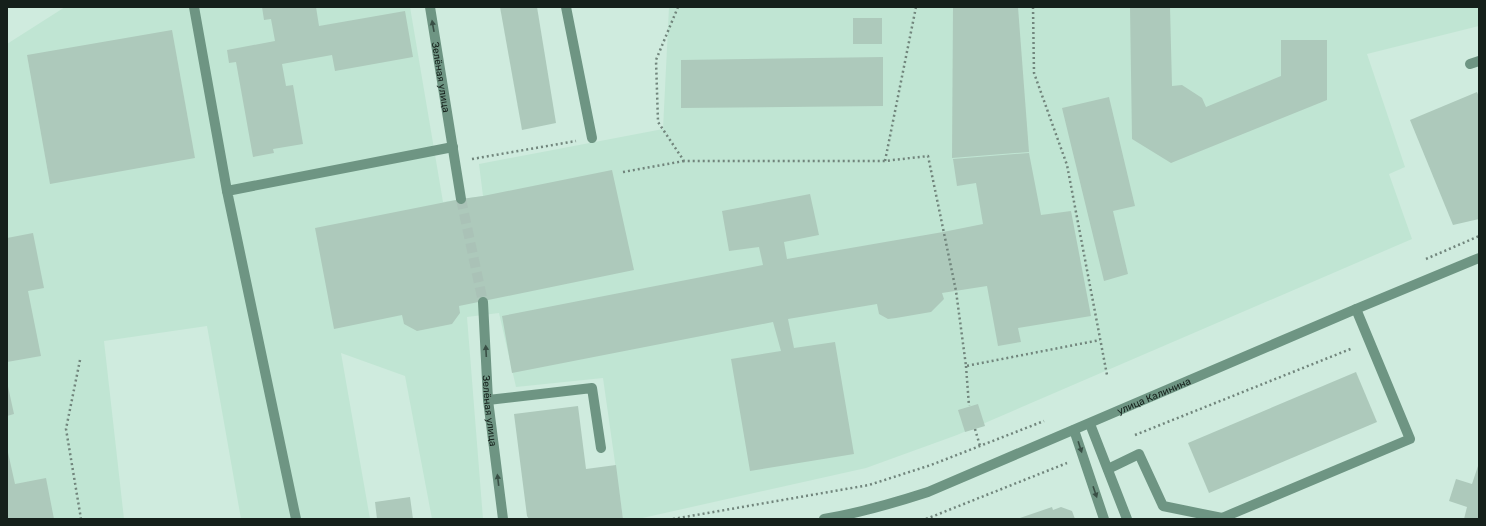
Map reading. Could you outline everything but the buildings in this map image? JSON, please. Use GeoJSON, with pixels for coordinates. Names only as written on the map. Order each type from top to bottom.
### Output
{"type":"FeatureCollection","features":[{"type":"Feature","properties":{"kind":"street"},"geometry":{"type":"LineString","coordinates":[[194,7],[227,191],[296,519]]}},
{"type":"Feature","properties":{"kind":"street","name":"Зелёная улица"},"geometry":{"type":"LineString","coordinates":[[430,7],[461,199]]}},
{"type":"Feature","properties":{"kind":"street"},"geometry":{"type":"LineString","coordinates":[[566,7],[592,138]]}},
{"type":"Feature","properties":{"kind":"street"},"geometry":{"type":"LineString","coordinates":[[227,191],[453,147]]}},
{"type":"Feature","properties":{"kind":"street","name":"улица Калинина"},"geometry":{"type":"LineString","coordinates":[[824,519],[850,517],[928,492],[1479,258]]}},
{"type":"Feature","properties":{"kind":"street","name":"Зелёная улица"},"geometry":{"type":"LineString","coordinates":[[483,302],[488,400],[503,519]]}},
{"type":"Feature","properties":{"kind":"street"},"geometry":{"type":"LineString","coordinates":[[1108,469],[1139,454],[1163,506],[1222,518],[1410,439],[1356,309]]}},
{"type":"Feature","properties":{"kind":"street"},"geometry":{"type":"LineString","coordinates":[[488,400],[592,388],[601,448]]}},
{"type":"Feature","properties":{"kind":"street"},"geometry":{"type":"LineString","coordinates":[[1090,424],[1127,519]]}},
{"type":"Feature","properties":{"kind":"street"},"geometry":{"type":"LineString","coordinates":[[1074,430],[1104,519]]}},
{"type":"Feature","properties":{"kind":"path"},"geometry":{"type":"LineString","coordinates":[[678,7],[656,60],[658,122],[684,161]]}},
{"type":"Feature","properties":{"kind":"path"},"geometry":{"type":"LineString","coordinates":[[885,161],[916,7]]}},
{"type":"Feature","properties":{"kind":"path"},"geometry":{"type":"LineString","coordinates":[[1033,7],[1034,73],[1067,165],[1107,376]]}},
{"type":"Feature","properties":{"kind":"path"},"geometry":{"type":"LineString","coordinates":[[455,162],[592,138]]}},
{"type":"Feature","properties":{"kind":"path"},"geometry":{"type":"LineString","coordinates":[[623,172],[684,161],[885,161],[928,156],[956,291],[966,366],[969,406]]}},
{"type":"Feature","properties":{"kind":"path"},"geometry":{"type":"LineString","coordinates":[[1423,260],[1479,236]]}},
{"type":"Feature","properties":{"kind":"path"},"geometry":{"type":"LineString","coordinates":[[966,366],[1100,340]]}},
{"type":"Feature","properties":{"kind":"path"},"geometry":{"type":"LineString","coordinates":[[1134,436],[1370,342]]}},
{"type":"Feature","properties":{"kind":"path"},"geometry":{"type":"LineString","coordinates":[[80,360],[66,429],[81,519]]}},
{"type":"Feature","properties":{"kind":"path"},"geometry":{"type":"LineString","coordinates":[[673,519],[869,485],[931,466],[1045,421]]}},
{"type":"Feature","properties":{"kind":"path"},"geometry":{"type":"LineString","coordinates":[[975,429],[980,446]]}},
{"type":"Feature","properties":{"kind":"path"},"geometry":{"type":"LineString","coordinates":[[926,519],[1083,456]]}},
{"type":"Feature","properties":{"kind":"shaded area"},"geometry":{"type":"Polygon","coordinates":[[[65,7],[410,7],[443,202],[483,196],[479,164],[663,129],[669,7],[1479,7],[1479,26],[1367,54],[1405,167],[1389,174],[1412,239],[957,435],[866,468],[638,519],[623,519],[603,378],[516,387],[499,313],[467,317],[483,519],[432,519],[405,376],[341,353],[370,519],[241,519],[207,326],[104,341],[124,519],[7,519],[7,44],[65,7]]]}},
{"type":"Feature","properties":{"kind":"tunnel"},"geometry":{"type":"LineString","coordinates":[[461,199],[483,302]]}}]}
